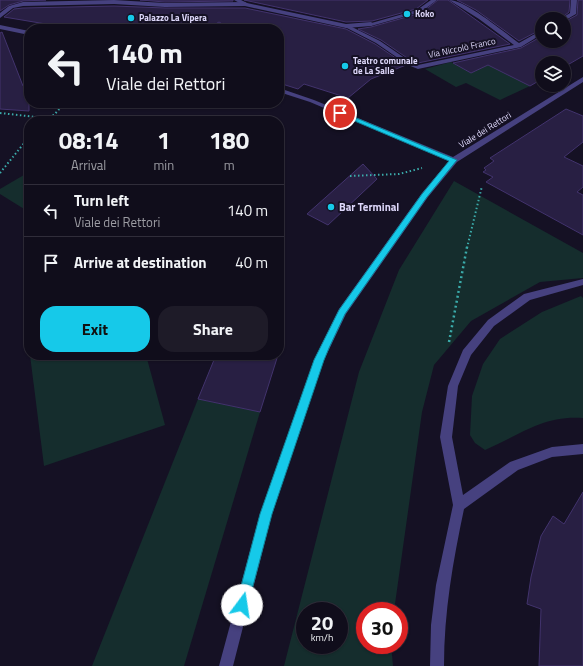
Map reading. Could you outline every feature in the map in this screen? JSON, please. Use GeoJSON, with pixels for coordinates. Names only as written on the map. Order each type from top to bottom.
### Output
{"type":"FeatureCollection","features":[{"type":"Feature","properties":{"kind":"street"},"geometry":{"type":"LineString","coordinates":[[237,0],[245,4]]}},
{"type":"Feature","properties":{"kind":"street"},"geometry":{"type":"LineString","coordinates":[[0,16],[12,7],[24,4],[114,2],[165,6],[245,4],[346,26],[371,24],[419,11],[434,0]]}},
{"type":"Feature","properties":{"kind":"street"},"geometry":{"type":"LineString","coordinates":[[452,0],[482,18],[519,46]]}},
{"type":"Feature","properties":{"kind":"street"},"geometry":{"type":"LineString","coordinates":[[571,15],[573,14],[574,0]]}},
{"type":"Feature","properties":{"kind":"street","name":"Via Niccolò Franco"},"geometry":{"type":"LineString","coordinates":[[346,26],[378,42],[410,64],[418,66],[519,46],[535,36]]}},
{"type":"Feature","properties":{"kind":"street"},"geometry":{"type":"LineString","coordinates":[[0,27],[24,31]]}},
{"type":"Feature","properties":{"kind":"street","name":"Viale dei Rettori"},"geometry":{"type":"LineString","coordinates":[[284,92],[312,101],[454,160],[583,79]]}},
{"type":"Feature","properties":{"kind":"street"},"geometry":{"type":"LineString","coordinates":[[226,666],[266,514],[319,360],[342,312],[425,195],[454,160]]}},
{"type":"Feature","properties":{"kind":"street"},"geometry":{"type":"LineString","coordinates":[[437,666],[436,639],[445,563],[459,505],[446,437],[453,386],[467,353],[491,323],[527,297],[583,282]]}},
{"type":"Feature","properties":{"kind":"street"},"geometry":{"type":"LineString","coordinates":[[459,505],[514,466],[552,452],[583,449]]}},
{"type":"Feature","properties":{"kind":"path"},"geometry":{"type":"LineString","coordinates":[[51,116],[54,115],[60,108]]}},
{"type":"Feature","properties":{"kind":"path"},"geometry":{"type":"LineString","coordinates":[[0,113],[27,116]]}},
{"type":"Feature","properties":{"kind":"path"},"geometry":{"type":"LineString","coordinates":[[0,173],[24,143]]}},
{"type":"Feature","properties":{"kind":"path"},"geometry":{"type":"LineString","coordinates":[[350,176],[399,174],[454,160]]}},
{"type":"Feature","properties":{"kind":"path"},"geometry":{"type":"LineString","coordinates":[[449,343],[463,262],[482,186]]}},
{"type":"Feature","properties":{"kind":"green space"},"geometry":{"type":"Polygon","coordinates":[[[451,62],[471,73],[488,65],[530,86],[500,100],[466,83],[456,87],[425,69],[451,62]]]}},
{"type":"Feature","properties":{"kind":"green space"},"geometry":{"type":"Polygon","coordinates":[[[24,175],[24,209],[0,194],[0,189],[24,175]]]}},
{"type":"Feature","properties":{"kind":"green space"},"geometry":{"type":"Polygon","coordinates":[[[454,181],[583,253],[583,278],[540,282],[471,321],[434,365],[422,412],[395,602],[356,602],[356,654],[392,654],[393,666],[284,666],[296,619],[296,654],[348,654],[348,602],[300,602],[359,372],[399,270],[454,181]]]}},
{"type":"Feature","properties":{"kind":"green space"},"geometry":{"type":"Polygon","coordinates":[[[581,296],[583,298],[583,418],[569,418],[544,423],[532,427],[485,450],[475,443],[470,435],[472,396],[483,364],[500,339],[542,312],[581,296]]]}},
{"type":"Feature","properties":{"kind":"green space"},"geometry":{"type":"Polygon","coordinates":[[[31,360],[147,360],[165,425],[44,466],[31,360]]]}},
{"type":"Feature","properties":{"kind":"green space"},"geometry":{"type":"Polygon","coordinates":[[[198,399],[260,412],[184,666],[92,666],[198,399]]]}},
{"type":"Feature","properties":{"kind":"building"},"geometry":{"type":"Polygon","coordinates":[[[0,0],[46,0],[23,1],[9,5],[0,11],[0,0]]]}},
{"type":"Feature","properties":{"kind":"building"},"geometry":{"type":"Polygon","coordinates":[[[140,0],[233,0],[233,1],[165,2],[140,0]]]}},
{"type":"Feature","properties":{"kind":"building"},"geometry":{"type":"Polygon","coordinates":[[[244,0],[428,0],[416,9],[372,21],[346,22],[244,0]]]}},
{"type":"Feature","properties":{"kind":"building"},"geometry":{"type":"Polygon","coordinates":[[[438,0],[448,0],[510,44],[418,63],[413,62],[381,40],[358,29],[371,27],[421,13],[438,0]]]}},
{"type":"Feature","properties":{"kind":"building"},"geometry":{"type":"Polygon","coordinates":[[[457,0],[570,0],[569,12],[535,12],[535,33],[519,41],[476,10],[457,0]]]}},
{"type":"Feature","properties":{"kind":"building"},"geometry":{"type":"Polygon","coordinates":[[[578,0],[583,0],[583,56],[571,63],[571,56],[535,56],[535,83],[530,86],[488,65],[471,73],[453,63],[521,48],[535,40],[535,48],[571,48],[571,18],[577,15],[578,0]]]}},
{"type":"Feature","properties":{"kind":"building"},"geometry":{"type":"Polygon","coordinates":[[[114,6],[165,8],[245,8],[346,29],[375,44],[406,65],[371,79],[348,98],[304,84],[298,89],[284,85],[284,24],[222,24],[219,22],[216,24],[46,24],[4,17],[14,9],[114,6]]]}},
{"type":"Feature","properties":{"kind":"building"},"geometry":{"type":"Polygon","coordinates":[[[2,32],[24,86],[24,108],[29,108],[29,111],[0,109],[0,33],[2,32]]]}},
{"type":"Feature","properties":{"kind":"building"},"geometry":{"type":"Polygon","coordinates":[[[566,109],[583,116],[583,142],[564,157],[583,166],[583,187],[577,192],[583,195],[583,235],[486,182],[493,177],[483,172],[486,170],[484,168],[494,161],[490,158],[566,109]]]}},
{"type":"Feature","properties":{"kind":"building"},"geometry":{"type":"Polygon","coordinates":[[[363,164],[377,179],[328,225],[307,214],[363,164]]]}},
{"type":"Feature","properties":{"kind":"building"},"geometry":{"type":"Polygon","coordinates":[[[214,360],[276,360],[260,412],[198,399],[214,360]]]}},
{"type":"Feature","properties":{"kind":"building"},"geometry":{"type":"Polygon","coordinates":[[[583,492],[583,666],[539,666],[541,609],[527,604],[531,577],[541,536],[553,516],[564,524],[583,492]]]}},
{"type":"Feature","properties":{"kind":"place","name":"Koko"},"geometry":{"type":"Point","coordinates":[407,14]}},
{"type":"Feature","properties":{"kind":"place","name":"Palazzo La Vipera"},"geometry":{"type":"Point","coordinates":[131,18]}},
{"type":"Feature","properties":{"kind":"place","name":"Teatro comunale de La Salle"},"geometry":{"type":"Point","coordinates":[345,66]}},
{"type":"Feature","properties":{"kind":"place","name":"Bar Terminal"},"geometry":{"type":"Point","coordinates":[331,207]}},
{"type":"Feature","properties":{"kind":"route"},"geometry":{"type":"LineString","coordinates":[[242,605],[266,514],[319,360],[342,312],[425,195],[454,160],[340,113]]}}]}
